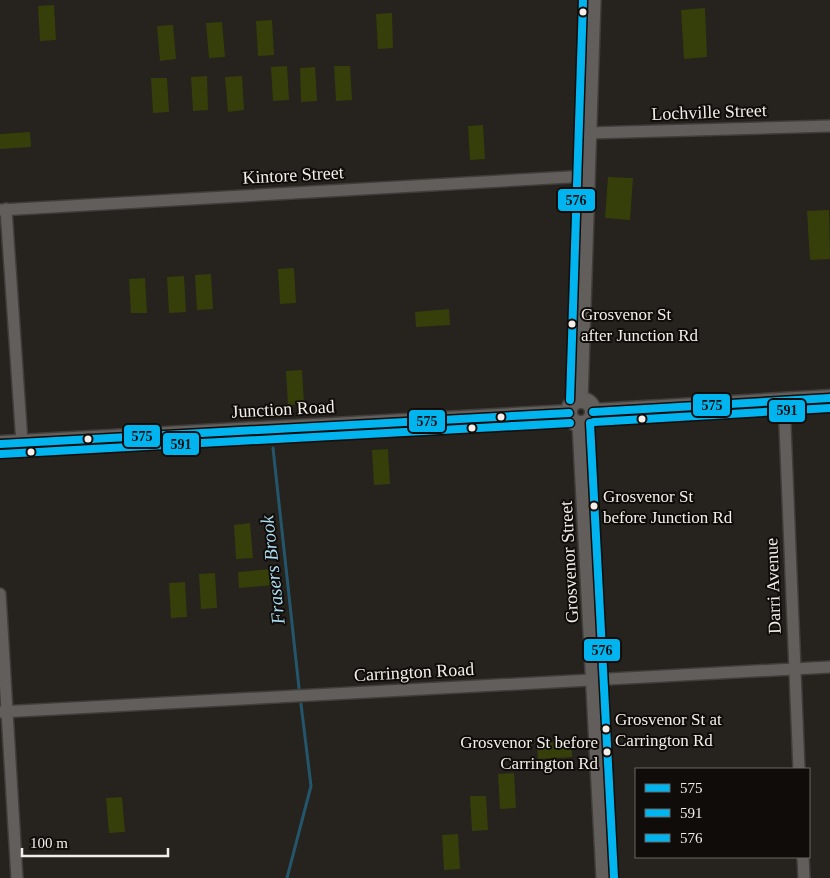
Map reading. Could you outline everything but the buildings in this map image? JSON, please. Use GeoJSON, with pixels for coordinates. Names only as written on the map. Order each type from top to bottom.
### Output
{"type":"FeatureCollection","features":[{"type":"Feature","properties":{"kind":"main road"},"geometry":{"type":"LineString","coordinates":[[593,412],[830,398]]}},
{"type":"Feature","properties":{"kind":"main road"},"geometry":{"type":"LineString","coordinates":[[580,400],[589,403],[593,412],[589,421],[574,419],[571,404],[580,400]]}},
{"type":"Feature","properties":{"kind":"main road","name":"Junction Road"},"geometry":{"type":"LineString","coordinates":[[0,444],[574,419]]}},
{"type":"Feature","properties":{"kind":"street"},"geometry":{"type":"LineString","coordinates":[[580,400],[593,0]]}},
{"type":"Feature","properties":{"kind":"street","name":"Lochville Street"},"geometry":{"type":"LineString","coordinates":[[588,133],[830,126]]}},
{"type":"Feature","properties":{"kind":"street","name":"Kintore Street"},"geometry":{"type":"LineString","coordinates":[[3,209],[587,176]]}},
{"type":"Feature","properties":{"kind":"street"},"geometry":{"type":"LineString","coordinates":[[3,209],[22,443]]}},
{"type":"Feature","properties":{"kind":"street","name":"Darri Avenue"},"geometry":{"type":"LineString","coordinates":[[784,401],[799,768]]}},
{"type":"Feature","properties":{"kind":"street","name":"Grosvenor Street"},"geometry":{"type":"LineString","coordinates":[[574,419],[594,680],[604,878]]}},
{"type":"Feature","properties":{"kind":"street"},"geometry":{"type":"LineString","coordinates":[[0,594],[3,712],[18,878]]}},
{"type":"Feature","properties":{"kind":"street","name":"Carrington Road"},"geometry":{"type":"LineString","coordinates":[[3,712],[830,666]]}},
{"type":"Feature","properties":{"kind":"street"},"geometry":{"type":"LineString","coordinates":[[803,858],[804,878]]}},
{"type":"Feature","properties":{"kind":"green space"},"geometry":{"type":"Polygon","coordinates":[[[54,5],[56,40],[40,41],[38,6],[54,5]]]}},
{"type":"Feature","properties":{"kind":"green space"},"geometry":{"type":"Polygon","coordinates":[[[705,8],[707,57],[684,59],[681,10],[705,8]]]}},
{"type":"Feature","properties":{"kind":"green space"},"geometry":{"type":"Polygon","coordinates":[[[392,13],[393,48],[378,49],[376,14],[392,13]]]}},
{"type":"Feature","properties":{"kind":"green space"},"geometry":{"type":"Polygon","coordinates":[[[272,20],[274,55],[258,56],[256,21],[272,20]]]}},
{"type":"Feature","properties":{"kind":"green space"},"geometry":{"type":"Polygon","coordinates":[[[222,22],[225,57],[209,58],[206,23],[222,22]]]}},
{"type":"Feature","properties":{"kind":"green space"},"geometry":{"type":"Polygon","coordinates":[[[173,25],[176,59],[160,61],[157,26],[173,25]]]}},
{"type":"Feature","properties":{"kind":"green space"},"geometry":{"type":"Polygon","coordinates":[[[287,66],[289,100],[273,101],[271,67],[287,66]]]}},
{"type":"Feature","properties":{"kind":"green space"},"geometry":{"type":"Polygon","coordinates":[[[334,66],[350,66],[352,100],[336,101],[334,66]]]}},
{"type":"Feature","properties":{"kind":"green space"},"geometry":{"type":"Polygon","coordinates":[[[315,67],[317,101],[301,102],[300,68],[315,67]]]}},
{"type":"Feature","properties":{"kind":"green space"},"geometry":{"type":"Polygon","coordinates":[[[207,76],[208,110],[193,111],[191,77],[207,76]]]}},
{"type":"Feature","properties":{"kind":"green space"},"geometry":{"type":"Polygon","coordinates":[[[242,76],[244,110],[228,112],[225,77],[242,76]]]}},
{"type":"Feature","properties":{"kind":"green space"},"geometry":{"type":"Polygon","coordinates":[[[151,78],[167,78],[169,112],[153,113],[151,78]]]}},
{"type":"Feature","properties":{"kind":"green space"},"geometry":{"type":"Polygon","coordinates":[[[483,125],[485,159],[470,160],[468,126],[483,125]]]}},
{"type":"Feature","properties":{"kind":"green space"},"geometry":{"type":"Polygon","coordinates":[[[30,132],[31,147],[0,149],[0,134],[30,132]]]}},
{"type":"Feature","properties":{"kind":"green space"},"geometry":{"type":"Polygon","coordinates":[[[608,177],[633,178],[630,220],[605,218],[608,177]]]}},
{"type":"Feature","properties":{"kind":"green space"},"geometry":{"type":"Polygon","coordinates":[[[829,210],[830,259],[810,260],[807,211],[829,210]]]}},
{"type":"Feature","properties":{"kind":"green space"},"geometry":{"type":"Polygon","coordinates":[[[294,268],[296,303],[280,304],[278,269],[294,268]]]}},
{"type":"Feature","properties":{"kind":"green space"},"geometry":{"type":"Polygon","coordinates":[[[211,274],[213,309],[197,310],[195,275],[211,274]]]}},
{"type":"Feature","properties":{"kind":"green space"},"geometry":{"type":"Polygon","coordinates":[[[184,276],[186,312],[169,313],[167,277],[184,276]]]}},
{"type":"Feature","properties":{"kind":"green space"},"geometry":{"type":"Polygon","coordinates":[[[145,278],[147,313],[131,313],[129,279],[145,278]]]}},
{"type":"Feature","properties":{"kind":"green space"},"geometry":{"type":"Polygon","coordinates":[[[449,309],[450,325],[416,327],[415,312],[449,309]]]}},
{"type":"Feature","properties":{"kind":"green space"},"geometry":{"type":"Polygon","coordinates":[[[302,370],[304,404],[288,405],[286,371],[302,370]]]}},
{"type":"Feature","properties":{"kind":"green space"},"geometry":{"type":"Polygon","coordinates":[[[388,449],[390,484],[374,485],[372,450],[388,449]]]}},
{"type":"Feature","properties":{"kind":"green space"},"geometry":{"type":"Polygon","coordinates":[[[250,523],[253,558],[236,559],[234,525],[250,523]]]}},
{"type":"Feature","properties":{"kind":"green space"},"geometry":{"type":"Polygon","coordinates":[[[272,569],[273,585],[239,588],[238,572],[272,569]]]}},
{"type":"Feature","properties":{"kind":"green space"},"geometry":{"type":"Polygon","coordinates":[[[215,573],[217,608],[201,609],[199,574],[215,573]]]}},
{"type":"Feature","properties":{"kind":"green space"},"geometry":{"type":"Polygon","coordinates":[[[185,582],[187,617],[171,618],[169,583],[185,582]]]}},
{"type":"Feature","properties":{"kind":"green space"},"geometry":{"type":"Polygon","coordinates":[[[572,741],[572,757],[538,759],[537,743],[572,741]]]}},
{"type":"Feature","properties":{"kind":"green space"},"geometry":{"type":"Polygon","coordinates":[[[514,773],[516,808],[500,809],[498,774],[514,773]]]}},
{"type":"Feature","properties":{"kind":"green space"},"geometry":{"type":"Polygon","coordinates":[[[470,796],[486,796],[488,830],[472,831],[470,796]]]}},
{"type":"Feature","properties":{"kind":"green space"},"geometry":{"type":"Polygon","coordinates":[[[122,797],[125,832],[109,833],[106,798],[122,797]]]}},
{"type":"Feature","properties":{"kind":"green space"},"geometry":{"type":"Polygon","coordinates":[[[458,834],[460,869],[444,870],[442,835],[458,834]]]}},
{"type":"Feature","properties":{"kind":"waterway","name":"Frasers Brook"},"geometry":{"type":"LineString","coordinates":[[273,448],[299,688]]}},
{"type":"Feature","properties":{"kind":"waterway","name":"Frasers Brook"},"geometry":{"type":"LineString","coordinates":[[287,878],[311,786],[301,704]]}},
{"type":"Feature","properties":{"kind":"transit line","name":"576"},"geometry":{"type":"LineString","coordinates":[[570,400],[583,0]]}},
{"type":"Feature","properties":{"kind":"transit line","name":"575"},"geometry":{"type":"LineString","coordinates":[[593,412],[830,398]]}},
{"type":"Feature","properties":{"kind":"transit line","name":"591"},"geometry":{"type":"LineString","coordinates":[[594,422],[830,408]]}},
{"type":"Feature","properties":{"kind":"transit line","name":"575"},"geometry":{"type":"LineString","coordinates":[[0,444],[569,413]]}},
{"type":"Feature","properties":{"kind":"transit line","name":"591"},"geometry":{"type":"LineString","coordinates":[[1,454],[570,423]]}},
{"type":"Feature","properties":{"kind":"transit line","name":"576"},"geometry":{"type":"LineString","coordinates":[[590,423],[614,877]]}},
{"type":"Feature","properties":{"kind":"place","name":"Grosvenor St after Junction Rd"},"geometry":{"type":"Point","coordinates":[572,324]}},
{"type":"Feature","properties":{"kind":"place","name":"Grosvenor St before Junction Rd"},"geometry":{"type":"Point","coordinates":[594,506]}},
{"type":"Feature","properties":{"kind":"place","name":"Grosvenor St at Carrington Rd"},"geometry":{"type":"Point","coordinates":[606,729]}},
{"type":"Feature","properties":{"kind":"place","name":"Grosvenor St before Carrington Rd"},"geometry":{"type":"Point","coordinates":[607,752]}}]}
